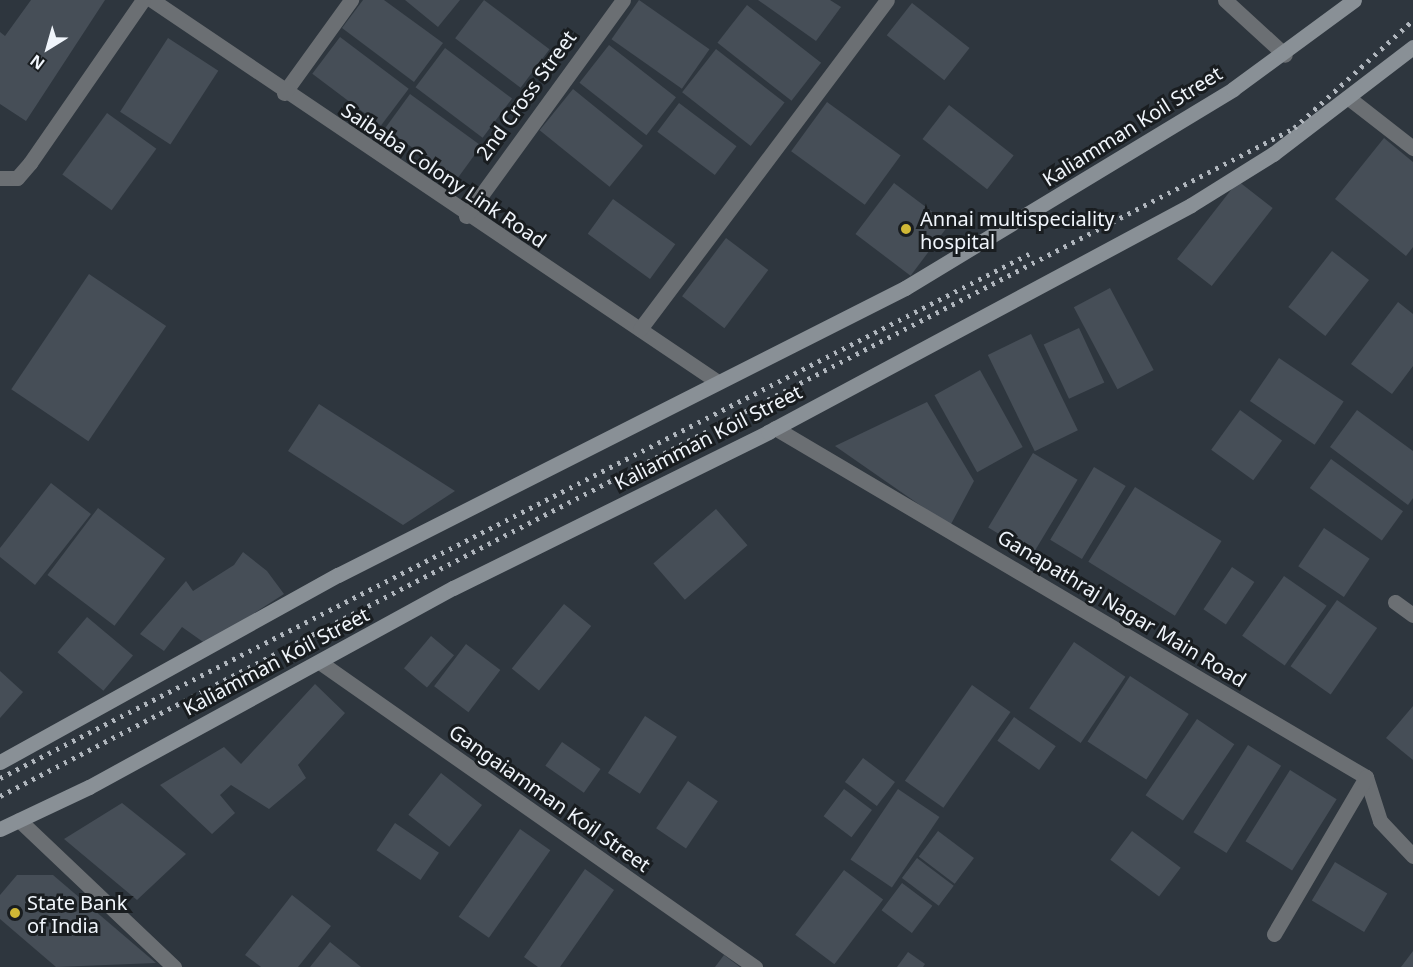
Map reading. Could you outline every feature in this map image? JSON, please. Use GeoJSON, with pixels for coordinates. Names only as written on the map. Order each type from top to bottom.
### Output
{"type":"FeatureCollection","features":[{"type":"Feature","properties":{"kind":"main road","name":"Kaliamman Koil Street"},"geometry":{"type":"LineString","coordinates":[[0,762],[338,575],[715,380],[905,288],[1285,55],[1354,0]]}},
{"type":"Feature","properties":{"kind":"main road","name":"Kaliamman Koil Street"},"geometry":{"type":"LineString","coordinates":[[0,829],[321,663],[453,588],[776,428],[1191,205],[1350,99],[1413,47]]}},
{"type":"Feature","properties":{"kind":"street"},"geometry":{"type":"LineString","coordinates":[[0,178],[17,178],[30,164],[143,0]]}},
{"type":"Feature","properties":{"kind":"street","name":"Saibaba Colony Link Road"},"geometry":{"type":"LineString","coordinates":[[152,0],[284,93],[466,216],[715,380]]}},
{"type":"Feature","properties":{"kind":"street"},"geometry":{"type":"LineString","coordinates":[[284,93],[351,0]]}},
{"type":"Feature","properties":{"kind":"street","name":"2nd Cross Street"},"geometry":{"type":"LineString","coordinates":[[466,216],[623,0]]}},
{"type":"Feature","properties":{"kind":"street"},"geometry":{"type":"LineString","coordinates":[[640,329],[887,0]]}},
{"type":"Feature","properties":{"kind":"street"},"geometry":{"type":"LineString","coordinates":[[1225,0],[1285,55]]}},
{"type":"Feature","properties":{"kind":"street"},"geometry":{"type":"LineString","coordinates":[[1350,99],[1413,148]]}},
{"type":"Feature","properties":{"kind":"street","name":"Ganapathraj Nagar Main Road"},"geometry":{"type":"LineString","coordinates":[[776,428],[1366,777]]}},
{"type":"Feature","properties":{"kind":"street"},"geometry":{"type":"LineString","coordinates":[[1395,602],[1413,615]]}},
{"type":"Feature","properties":{"kind":"street","name":"Gangaiamman Koil Street"},"geometry":{"type":"LineString","coordinates":[[321,663],[756,967]]}},
{"type":"Feature","properties":{"kind":"street"},"geometry":{"type":"LineString","coordinates":[[1366,777],[1380,821],[1413,856]]}},
{"type":"Feature","properties":{"kind":"street"},"geometry":{"type":"LineString","coordinates":[[1274,934],[1366,777]]}},
{"type":"Feature","properties":{"kind":"street"},"geometry":{"type":"LineString","coordinates":[[19,820],[174,967]]}},
{"type":"Feature","properties":{"kind":"building"},"geometry":{"type":"Polygon","coordinates":[[[31,0],[105,0],[26,121],[0,104],[0,32],[5,36],[31,0]]]}},
{"type":"Feature","properties":{"kind":"building"},"geometry":{"type":"Polygon","coordinates":[[[363,0],[384,0],[443,43],[414,82],[342,28],[363,0]]]}},
{"type":"Feature","properties":{"kind":"building"},"geometry":{"type":"Polygon","coordinates":[[[405,0],[460,0],[438,27],[405,0]]]}},
{"type":"Feature","properties":{"kind":"building"},"geometry":{"type":"Polygon","coordinates":[[[484,0],[549,49],[521,88],[455,38],[484,0]]]}},
{"type":"Feature","properties":{"kind":"building"},"geometry":{"type":"Polygon","coordinates":[[[639,0],[709,49],[682,89],[611,39],[639,0]]]}},
{"type":"Feature","properties":{"kind":"building"},"geometry":{"type":"Polygon","coordinates":[[[758,0],[830,0],[841,7],[816,41],[758,0]]]}},
{"type":"Feature","properties":{"kind":"building"},"geometry":{"type":"Polygon","coordinates":[[[912,3],[970,48],[944,80],[887,35],[912,3]]]}},
{"type":"Feature","properties":{"kind":"building"},"geometry":{"type":"Polygon","coordinates":[[[747,5],[821,63],[792,101],[717,43],[747,5]]]}},
{"type":"Feature","properties":{"kind":"building"},"geometry":{"type":"Polygon","coordinates":[[[340,37],[409,89],[381,125],[312,74],[340,37]]]}},
{"type":"Feature","properties":{"kind":"building"},"geometry":{"type":"Polygon","coordinates":[[[168,38],[218,71],[170,144],[120,112],[168,38]]]}},
{"type":"Feature","properties":{"kind":"building"},"geometry":{"type":"Polygon","coordinates":[[[609,45],[676,97],[646,135],[579,83],[609,45]]]}},
{"type":"Feature","properties":{"kind":"building"},"geometry":{"type":"Polygon","coordinates":[[[445,48],[512,99],[483,138],[416,87],[445,48]]]}},
{"type":"Feature","properties":{"kind":"building"},"geometry":{"type":"Polygon","coordinates":[[[716,49],[785,103],[751,146],[682,92],[716,49]]]}},
{"type":"Feature","properties":{"kind":"building"},"geometry":{"type":"Polygon","coordinates":[[[573,89],[643,146],[610,187],[540,130],[573,89]]]}},
{"type":"Feature","properties":{"kind":"building"},"geometry":{"type":"Polygon","coordinates":[[[410,94],[481,146],[457,180],[385,128],[410,94]]]}},
{"type":"Feature","properties":{"kind":"building"},"geometry":{"type":"Polygon","coordinates":[[[827,102],[901,155],[865,205],[791,151],[827,102]]]}},
{"type":"Feature","properties":{"kind":"building"},"geometry":{"type":"Polygon","coordinates":[[[679,103],[737,146],[715,175],[657,132],[679,103]]]}},
{"type":"Feature","properties":{"kind":"building"},"geometry":{"type":"Polygon","coordinates":[[[949,105],[1014,155],[987,189],[923,139],[949,105]]]}},
{"type":"Feature","properties":{"kind":"building"},"geometry":{"type":"Polygon","coordinates":[[[107,113],[156,149],[112,210],[62,174],[107,113]]]}},
{"type":"Feature","properties":{"kind":"building"},"geometry":{"type":"Polygon","coordinates":[[[1384,138],[1413,162],[1413,247],[1406,256],[1335,199],[1384,138]]]}},
{"type":"Feature","properties":{"kind":"building"},"geometry":{"type":"Polygon","coordinates":[[[1238,181],[1273,208],[1212,286],[1177,259],[1238,181]]]}},
{"type":"Feature","properties":{"kind":"building"},"geometry":{"type":"Polygon","coordinates":[[[894,183],[949,225],[911,276],[855,234],[894,183]]]}},
{"type":"Feature","properties":{"kind":"building"},"geometry":{"type":"Polygon","coordinates":[[[613,199],[675,244],[650,279],[588,234],[613,199]]]}},
{"type":"Feature","properties":{"kind":"building"},"geometry":{"type":"Polygon","coordinates":[[[726,238],[768,270],[724,328],[682,296],[726,238]]]}},
{"type":"Feature","properties":{"kind":"building"},"geometry":{"type":"Polygon","coordinates":[[[1332,251],[1369,280],[1325,336],[1288,307],[1332,251]]]}},
{"type":"Feature","properties":{"kind":"building"},"geometry":{"type":"Polygon","coordinates":[[[89,274],[166,326],[88,441],[11,389],[89,274]]]}},
{"type":"Feature","properties":{"kind":"building"},"geometry":{"type":"Polygon","coordinates":[[[1110,288],[1154,370],[1117,389],[1074,307],[1110,288]]]}},
{"type":"Feature","properties":{"kind":"building"},"geometry":{"type":"Polygon","coordinates":[[[1398,302],[1413,314],[1413,366],[1392,394],[1351,364],[1398,302]]]}},
{"type":"Feature","properties":{"kind":"building"},"geometry":{"type":"Polygon","coordinates":[[[1079,328],[1104,382],[1069,399],[1044,344],[1079,328]]]}},
{"type":"Feature","properties":{"kind":"building"},"geometry":{"type":"Polygon","coordinates":[[[1031,334],[1078,430],[1035,451],[988,355],[1031,334]]]}},
{"type":"Feature","properties":{"kind":"building"},"geometry":{"type":"Polygon","coordinates":[[[1279,358],[1344,402],[1315,445],[1250,401],[1279,358]]]}},
{"type":"Feature","properties":{"kind":"building"},"geometry":{"type":"Polygon","coordinates":[[[980,370],[1023,447],[977,472],[935,395],[980,370]]]}},
{"type":"Feature","properties":{"kind":"building"},"geometry":{"type":"Polygon","coordinates":[[[927,402],[974,481],[950,526],[835,446],[927,402]]]}},
{"type":"Feature","properties":{"kind":"building"},"geometry":{"type":"Polygon","coordinates":[[[319,404],[455,491],[403,525],[288,451],[319,404]]]}},
{"type":"Feature","properties":{"kind":"building"},"geometry":{"type":"Polygon","coordinates":[[[1240,410],[1282,441],[1253,480],[1211,450],[1240,410]]]}},
{"type":"Feature","properties":{"kind":"building"},"geometry":{"type":"Polygon","coordinates":[[[1357,410],[1413,451],[1413,498],[1408,505],[1330,447],[1357,410]]]}},
{"type":"Feature","properties":{"kind":"building"},"geometry":{"type":"Polygon","coordinates":[[[1033,453],[1078,480],[1033,554],[988,528],[1033,453]]]}},
{"type":"Feature","properties":{"kind":"building"},"geometry":{"type":"Polygon","coordinates":[[[1331,459],[1403,511],[1382,540],[1310,488],[1331,459]]]}},
{"type":"Feature","properties":{"kind":"building"},"geometry":{"type":"Polygon","coordinates":[[[1094,467],[1126,486],[1082,559],[1050,540],[1094,467]]]}},
{"type":"Feature","properties":{"kind":"building"},"geometry":{"type":"Polygon","coordinates":[[[51,483],[91,514],[35,585],[0,557],[0,548],[51,483]]]}},
{"type":"Feature","properties":{"kind":"building"},"geometry":{"type":"Polygon","coordinates":[[[1135,487],[1222,541],[1175,616],[1088,562],[1135,487]]]}},
{"type":"Feature","properties":{"kind":"building"},"geometry":{"type":"Polygon","coordinates":[[[98,508],[165,559],[115,626],[47,575],[98,508]]]}},
{"type":"Feature","properties":{"kind":"building"},"geometry":{"type":"Polygon","coordinates":[[[716,509],[747,545],[685,600],[653,563],[716,509]]]}},
{"type":"Feature","properties":{"kind":"building"},"geometry":{"type":"Polygon","coordinates":[[[1324,528],[1370,559],[1344,597],[1298,566],[1324,528]]]}},
{"type":"Feature","properties":{"kind":"building"},"geometry":{"type":"Polygon","coordinates":[[[243,552],[267,571],[284,594],[206,644],[182,627],[164,651],[140,634],[186,581],[193,591],[234,565],[243,552]]]}},
{"type":"Feature","properties":{"kind":"building"},"geometry":{"type":"Polygon","coordinates":[[[1232,567],[1254,582],[1226,624],[1203,609],[1232,567]]]}},
{"type":"Feature","properties":{"kind":"building"},"geometry":{"type":"Polygon","coordinates":[[[1284,576],[1327,606],[1285,666],[1242,636],[1284,576]]]}},
{"type":"Feature","properties":{"kind":"building"},"geometry":{"type":"Polygon","coordinates":[[[1337,600],[1377,628],[1331,694],[1291,666],[1337,600]]]}},
{"type":"Feature","properties":{"kind":"building"},"geometry":{"type":"Polygon","coordinates":[[[564,604],[591,626],[539,691],[512,669],[564,604]]]}},
{"type":"Feature","properties":{"kind":"building"},"geometry":{"type":"Polygon","coordinates":[[[87,617],[133,656],[103,691],[57,652],[87,617]]]}},
{"type":"Feature","properties":{"kind":"building"},"geometry":{"type":"Polygon","coordinates":[[[431,636],[454,655],[427,687],[404,668],[431,636]]]}},
{"type":"Feature","properties":{"kind":"building"},"geometry":{"type":"Polygon","coordinates":[[[1074,642],[1125,677],[1081,743],[1029,708],[1074,642]]]}},
{"type":"Feature","properties":{"kind":"building"},"geometry":{"type":"Polygon","coordinates":[[[466,644],[500,670],[468,712],[434,686],[466,644]]]}},
{"type":"Feature","properties":{"kind":"building"},"geometry":{"type":"Polygon","coordinates":[[[0,671],[23,692],[0,718],[0,671]]]}},
{"type":"Feature","properties":{"kind":"building"},"geometry":{"type":"Polygon","coordinates":[[[1130,676],[1189,714],[1146,780],[1088,741],[1130,676]]]}},
{"type":"Feature","properties":{"kind":"building"},"geometry":{"type":"Polygon","coordinates":[[[315,684],[345,713],[298,765],[306,778],[269,809],[231,785],[220,795],[235,813],[212,834],[160,785],[224,747],[241,764],[315,684]]]}},
{"type":"Feature","properties":{"kind":"building"},"geometry":{"type":"Polygon","coordinates":[[[972,685],[1011,712],[943,808],[905,781],[972,685]]]}},
{"type":"Feature","properties":{"kind":"building"},"geometry":{"type":"Polygon","coordinates":[[[1413,706],[1413,760],[1386,738],[1413,706]]]}},
{"type":"Feature","properties":{"kind":"building"},"geometry":{"type":"Polygon","coordinates":[[[645,716],[677,737],[640,794],[608,773],[645,716]]]}},
{"type":"Feature","properties":{"kind":"building"},"geometry":{"type":"Polygon","coordinates":[[[1014,717],[1056,746],[1039,770],[997,741],[1014,717]]]}},
{"type":"Feature","properties":{"kind":"building"},"geometry":{"type":"Polygon","coordinates":[[[1197,719],[1234,744],[1183,820],[1146,795],[1197,719]]]}},
{"type":"Feature","properties":{"kind":"building"},"geometry":{"type":"Polygon","coordinates":[[[562,742],[601,769],[584,793],[545,766],[562,742]]]}},
{"type":"Feature","properties":{"kind":"building"},"geometry":{"type":"Polygon","coordinates":[[[1248,745],[1281,766],[1226,853],[1193,832],[1248,745]]]}},
{"type":"Feature","properties":{"kind":"building"},"geometry":{"type":"Polygon","coordinates":[[[863,758],[895,782],[877,806],[845,782],[863,758]]]}},
{"type":"Feature","properties":{"kind":"building"},"geometry":{"type":"Polygon","coordinates":[[[1290,770],[1337,799],[1292,870],[1245,841],[1290,770]]]}},
{"type":"Feature","properties":{"kind":"building"},"geometry":{"type":"Polygon","coordinates":[[[441,773],[482,805],[449,847],[408,815],[441,773]]]}},
{"type":"Feature","properties":{"kind":"building"},"geometry":{"type":"Polygon","coordinates":[[[688,781],[718,801],[686,848],[656,828],[688,781]]]}},
{"type":"Feature","properties":{"kind":"building"},"geometry":{"type":"Polygon","coordinates":[[[844,789],[872,810],[851,837],[824,816],[844,789]]]}},
{"type":"Feature","properties":{"kind":"building"},"geometry":{"type":"Polygon","coordinates":[[[898,789],[939,817],[892,887],[850,859],[898,789]]]}},
{"type":"Feature","properties":{"kind":"building"},"geometry":{"type":"Polygon","coordinates":[[[122,803],[186,854],[137,900],[64,839],[122,803]]]}},
{"type":"Feature","properties":{"kind":"building"},"geometry":{"type":"Polygon","coordinates":[[[395,823],[439,853],[420,880],[377,850],[395,823]]]}},
{"type":"Feature","properties":{"kind":"building"},"geometry":{"type":"Polygon","coordinates":[[[520,829],[550,850],[489,938],[459,917],[520,829]]]}},
{"type":"Feature","properties":{"kind":"building"},"geometry":{"type":"Polygon","coordinates":[[[938,831],[974,858],[955,884],[919,857],[938,831]]]}},
{"type":"Feature","properties":{"kind":"building"},"geometry":{"type":"Polygon","coordinates":[[[1132,831],[1181,868],[1159,896],[1110,860],[1132,831]]]}},
{"type":"Feature","properties":{"kind":"building"},"geometry":{"type":"Polygon","coordinates":[[[917,858],[954,886],[939,906],[902,878],[917,858]]]}},
{"type":"Feature","properties":{"kind":"building"},"geometry":{"type":"Polygon","coordinates":[[[1335,862],[1387,893],[1364,932],[1312,901],[1335,862]]]}},
{"type":"Feature","properties":{"kind":"building"},"geometry":{"type":"Polygon","coordinates":[[[585,869],[614,890],[560,967],[538,967],[524,957],[585,869]]]}},
{"type":"Feature","properties":{"kind":"building"},"geometry":{"type":"Polygon","coordinates":[[[844,870],[883,899],[834,964],[795,935],[844,870]]]}},
{"type":"Feature","properties":{"kind":"building"},"geometry":{"type":"Polygon","coordinates":[[[17,875],[53,875],[156,963],[56,967],[0,919],[0,895],[17,875]]]}},
{"type":"Feature","properties":{"kind":"building"},"geometry":{"type":"Polygon","coordinates":[[[902,883],[932,906],[912,933],[882,910],[902,883]]]}},
{"type":"Feature","properties":{"kind":"building"},"geometry":{"type":"Polygon","coordinates":[[[292,895],[331,926],[298,967],[261,967],[245,955],[292,895]]]}},
{"type":"Feature","properties":{"kind":"building"},"geometry":{"type":"Polygon","coordinates":[[[330,942],[361,967],[310,967],[330,942]]]}},
{"type":"Feature","properties":{"kind":"building"},"geometry":{"type":"Polygon","coordinates":[[[1413,951],[1413,967],[1401,967],[1413,951]]]}},
{"type":"Feature","properties":{"kind":"building"},"geometry":{"type":"Polygon","coordinates":[[[908,952],[925,964],[923,967],[897,967],[908,952]]]}},
{"type":"Feature","properties":{"kind":"building"},"geometry":{"type":"Polygon","coordinates":[[[724,955],[740,967],[715,967],[724,955]]]}},
{"type":"Feature","properties":{"kind":"railway"},"geometry":{"type":"LineString","coordinates":[[0,796],[1294,128],[1413,20]]}},
{"type":"Feature","properties":{"kind":"railway"},"geometry":{"type":"LineString","coordinates":[[0,778],[1029,254]]}},
{"type":"Feature","properties":{"kind":"place","name":"Annai multispeciality hospital"},"geometry":{"type":"Point","coordinates":[906,229]}},
{"type":"Feature","properties":{"kind":"place","name":"State Bank of India"},"geometry":{"type":"Point","coordinates":[15,913]}}]}
